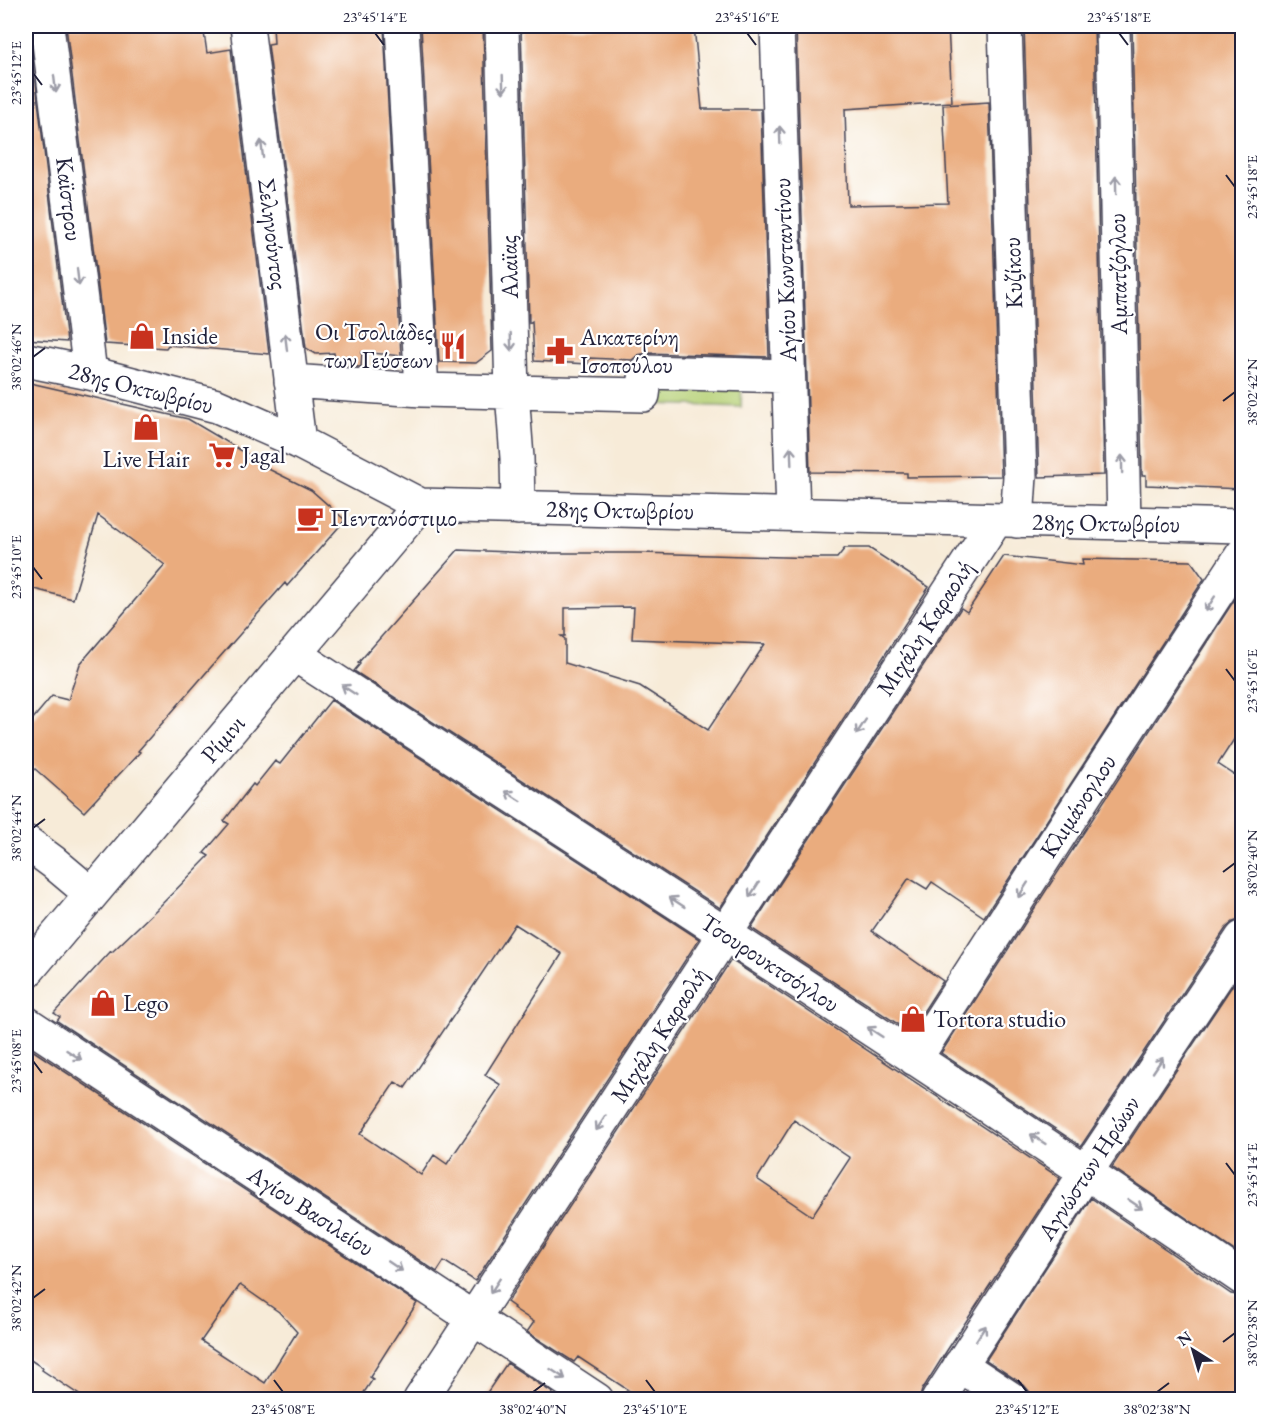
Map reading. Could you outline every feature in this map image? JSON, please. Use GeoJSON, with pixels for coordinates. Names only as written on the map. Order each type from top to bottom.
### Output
{"type":"FeatureCollection","features":[{"type":"Feature","properties":{"kind":"street","name":"Καϊστρου"},"geometry":{"type":"LineString","coordinates":[[47,26],[90,373]]}},
{"type":"Feature","properties":{"kind":"street","name":"Σεληνούντος"},"geometry":{"type":"LineString","coordinates":[[247,26],[299,442]]}},
{"type":"Feature","properties":{"kind":"street"},"geometry":{"type":"LineString","coordinates":[[402,26],[422,390]]}},
{"type":"Feature","properties":{"kind":"street","name":"Αλαϊας"},"geometry":{"type":"LineString","coordinates":[[502,26],[512,392],[518,508]]}},
{"type":"Feature","properties":{"kind":"street","name":"Αγίου Κωνσταντίνου"},"geometry":{"type":"LineString","coordinates":[[777,26],[793,514]]}},
{"type":"Feature","properties":{"kind":"street","name":"Κυζίκου"},"geometry":{"type":"LineString","coordinates":[[1005,26],[1019,464],[1007,520]]}},
{"type":"Feature","properties":{"kind":"street","name":"Αμπατζόγλου"},"geometry":{"type":"LineString","coordinates":[[1113,26],[1124,523]]}},
{"type":"Feature","properties":{"kind":"street","name":"28ης Οκτωβρίου"},"geometry":{"type":"LineString","coordinates":[[26,360],[90,373],[217,406],[299,442],[420,505],[1242,526]]}},
{"type":"Feature","properties":{"kind":"street"},"geometry":{"type":"LineString","coordinates":[[291,381],[422,390],[643,395],[646,372],[788,376]]}},
{"type":"Feature","properties":{"kind":"street","name":"Ρίμινι"},"geometry":{"type":"LineString","coordinates":[[26,972],[420,505]]}},
{"type":"Feature","properties":{"kind":"street","name":"Μιχάλη Καραολή"},"geometry":{"type":"LineString","coordinates":[[420,1400],[726,934],[1007,520]]}},
{"type":"Feature","properties":{"kind":"street","name":"Κλιμάνογλου"},"geometry":{"type":"LineString","coordinates":[[915,1059],[1242,555]]}},
{"type":"Feature","properties":{"kind":"street","name":"Τσουρουκτσόγλου"},"geometry":{"type":"LineString","coordinates":[[294,654],[1087,1171],[1242,1278]]}},
{"type":"Feature","properties":{"kind":"street"},"geometry":{"type":"LineString","coordinates":[[26,842],[92,894]]}},
{"type":"Feature","properties":{"kind":"street","name":"Αγνώστων Ηρώων"},"geometry":{"type":"LineString","coordinates":[[938,1400],[1242,938]]}},
{"type":"Feature","properties":{"kind":"street","name":"Αγίου Βασιλείου"},"geometry":{"type":"LineString","coordinates":[[26,1023],[597,1400]]}},
{"type":"Feature","properties":{"kind":"street"},"geometry":{"type":"LineString","coordinates":[[960,1365],[1013,1400]]}},
{"type":"Feature","properties":{"kind":"green space"},"geometry":{"type":"Polygon","coordinates":[[[655,376],[742,379],[741,407],[654,404],[655,376]]]}},
{"type":"Feature","properties":{"kind":"building"},"geometry":{"type":"Polygon","coordinates":[[[26,26],[29,26],[67,342],[26,339],[26,26]]]}},
{"type":"Feature","properties":{"kind":"building"},"geometry":{"type":"Polygon","coordinates":[[[66,26],[203,26],[207,53],[231,49],[269,354],[168,345],[166,348],[105,344],[66,26]]]}},
{"type":"Feature","properties":{"kind":"building"},"geometry":{"type":"Polygon","coordinates":[[[273,26],[384,26],[401,356],[362,352],[361,367],[336,365],[334,353],[316,354],[306,348],[268,44],[274,43],[273,26]]]}},
{"type":"Feature","properties":{"kind":"building"},"geometry":{"type":"Polygon","coordinates":[[[421,26],[483,26],[492,351],[476,363],[439,362],[421,26]]]}},
{"type":"Feature","properties":{"kind":"building"},"geometry":{"type":"Polygon","coordinates":[[[521,26],[694,26],[702,109],[761,109],[769,357],[647,353],[638,355],[632,360],[589,358],[588,364],[534,361],[532,321],[529,323],[521,26]]]}},
{"type":"Feature","properties":{"kind":"building"},"geometry":{"type":"Polygon","coordinates":[[[796,26],[948,26],[952,102],[845,109],[848,205],[948,203],[943,105],[989,102],[1001,476],[907,477],[907,473],[810,472],[796,26]]]}},
{"type":"Feature","properties":{"kind":"building"},"geometry":{"type":"Polygon","coordinates":[[[1024,26],[1094,26],[1104,475],[1039,477],[1024,26]]]}},
{"type":"Feature","properties":{"kind":"building"},"geometry":{"type":"Polygon","coordinates":[[[1132,26],[1242,26],[1242,489],[1146,485],[1146,475],[1142,475],[1132,26]]]}},
{"type":"Feature","properties":{"kind":"building"},"geometry":{"type":"Polygon","coordinates":[[[26,382],[188,419],[254,458],[252,461],[311,490],[345,520],[287,586],[285,583],[138,751],[140,752],[84,812],[26,761],[26,727],[52,696],[68,700],[80,664],[165,565],[98,515],[73,599],[26,587],[26,382]]]}},
{"type":"Feature","properties":{"kind":"building"},"geometry":{"type":"Polygon","coordinates":[[[845,548],[869,548],[929,587],[720,908],[354,671],[360,664],[358,663],[458,550],[837,558],[845,548]],[[634,607],[565,608],[565,636],[561,636],[565,639],[565,663],[640,686],[708,730],[765,644],[632,639],[634,607]]]}},
{"type":"Feature","properties":{"kind":"building"},"geometry":{"type":"Polygon","coordinates":[[[1004,556],[1083,565],[1082,559],[1191,561],[1204,579],[984,917],[932,882],[927,889],[909,878],[872,931],[943,981],[910,1032],[751,928],[961,608],[967,612],[1004,556]]]}},
{"type":"Feature","properties":{"kind":"building"},"geometry":{"type":"Polygon","coordinates":[[[1242,588],[1242,727],[1218,764],[1242,780],[1242,919],[1226,928],[1081,1146],[941,1053],[1242,588]]]}},
{"type":"Feature","properties":{"kind":"building"},"geometry":{"type":"Polygon","coordinates":[[[331,700],[699,939],[475,1281],[444,1261],[437,1272],[57,1021],[60,1017],[54,1013],[111,951],[159,907],[209,856],[204,853],[229,824],[224,821],[253,784],[255,786],[275,761],[280,764],[331,700]],[[515,924],[405,1088],[395,1082],[360,1134],[421,1175],[434,1155],[447,1164],[501,1085],[485,1075],[562,954],[515,924]]]}},
{"type":"Feature","properties":{"kind":"building"},"geometry":{"type":"Polygon","coordinates":[[[731,960],[1060,1178],[944,1355],[922,1390],[919,1400],[649,1400],[642,1395],[640,1398],[578,1357],[574,1362],[527,1332],[534,1322],[507,1302],[731,960]],[[794,1120],[757,1179],[812,1216],[850,1158],[794,1120]]]}},
{"type":"Feature","properties":{"kind":"building"},"geometry":{"type":"Polygon","coordinates":[[[1242,971],[1242,1256],[1112,1167],[1242,971]]]}},
{"type":"Feature","properties":{"kind":"building"},"geometry":{"type":"Polygon","coordinates":[[[32,1050],[417,1303],[370,1377],[373,1379],[359,1400],[87,1400],[26,1357],[26,1058],[32,1050]],[[240,1285],[201,1341],[265,1383],[297,1332],[279,1312],[240,1285]]]}},
{"type":"Feature","properties":{"kind":"building"},"geometry":{"type":"Polygon","coordinates":[[[1091,1198],[1231,1294],[1242,1296],[1242,1400],[1031,1400],[1029,1391],[1024,1385],[986,1360],[1091,1198]]]}},
{"type":"Feature","properties":{"kind":"building"},"geometry":{"type":"Polygon","coordinates":[[[507,1363],[553,1393],[549,1400],[482,1400],[507,1363]]]}},
{"type":"Feature","properties":{"kind":"place","name":"Inside"},"geometry":{"type":"Point","coordinates":[142,336]}},
{"type":"Feature","properties":{"kind":"place","name":"Οι Τσολιάδες των Γεύσεων"},"geometry":{"type":"Point","coordinates":[453,346]}},
{"type":"Feature","properties":{"kind":"place","name":"Αικατερίνη Ισοπούλου"},"geometry":{"type":"Point","coordinates":[560,351]}},
{"type":"Feature","properties":{"kind":"place","name":"Live Hair"},"geometry":{"type":"Point","coordinates":[146,427]}},
{"type":"Feature","properties":{"kind":"place","name":"Jagal"},"geometry":{"type":"Point","coordinates":[222,455]}},
{"type":"Feature","properties":{"kind":"place","name":"Πεντανόστιμο"},"geometry":{"type":"Point","coordinates":[310,518]}},
{"type":"Feature","properties":{"kind":"place","name":"Lego"},"geometry":{"type":"Point","coordinates":[103,1003]}},
{"type":"Feature","properties":{"kind":"place","name":"Tortora studio"},"geometry":{"type":"Point","coordinates":[913,1019]}}]}
